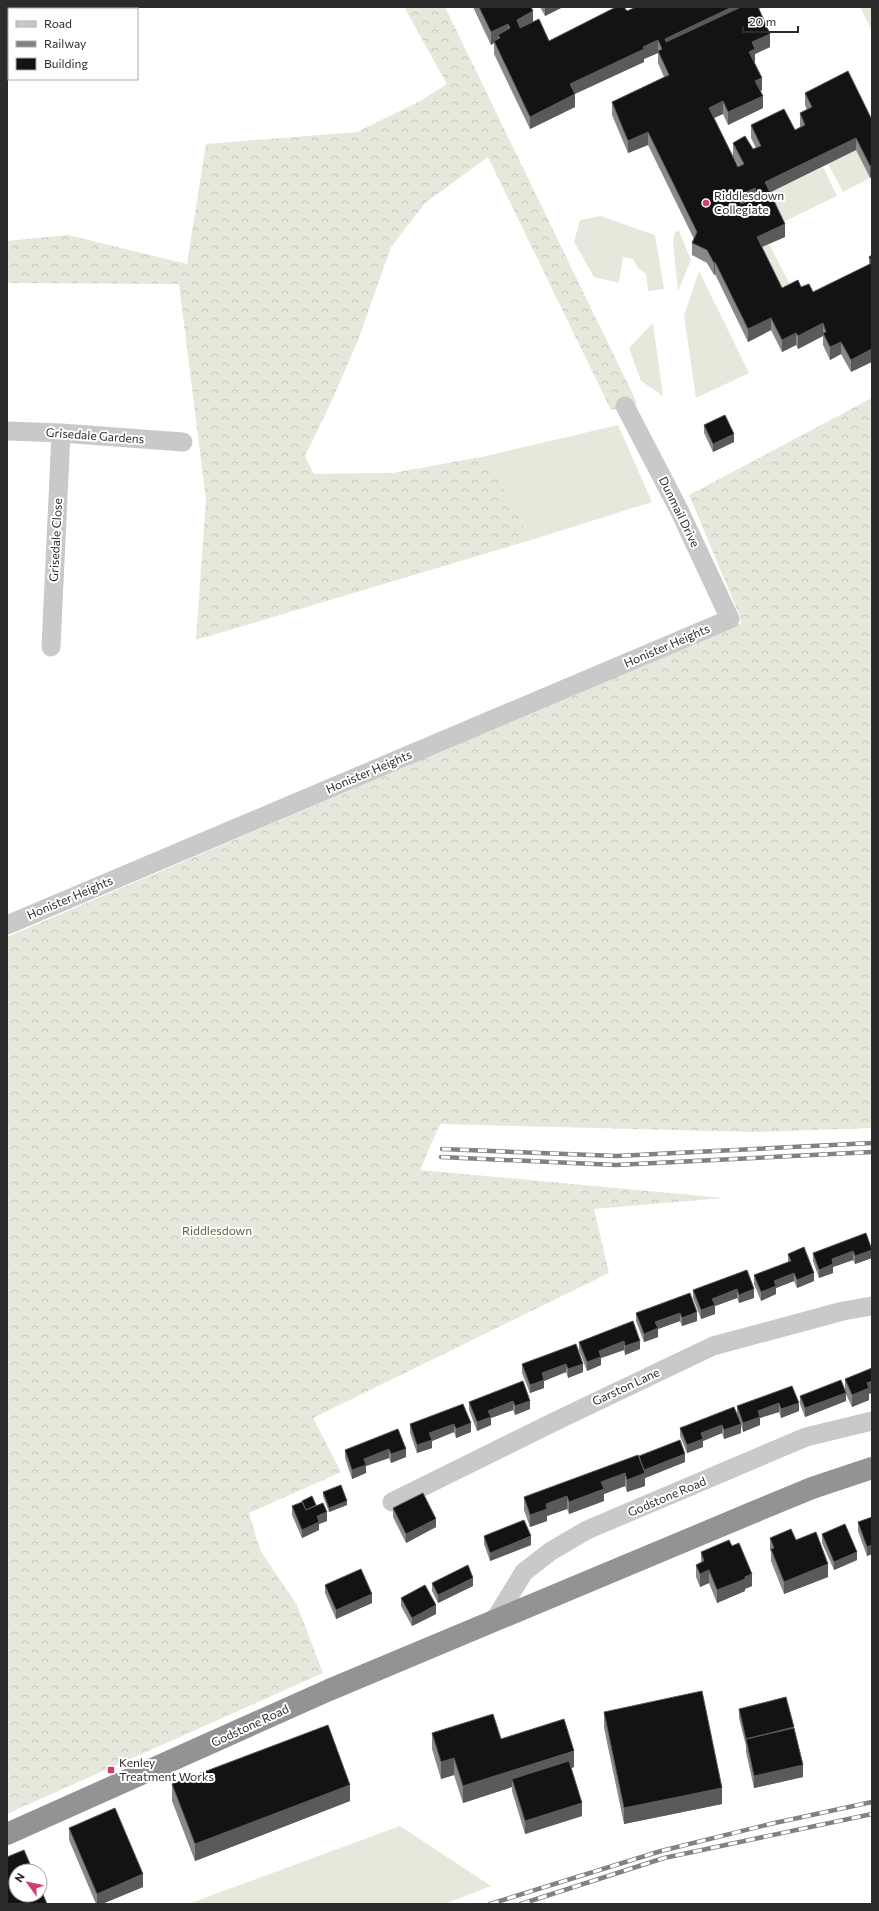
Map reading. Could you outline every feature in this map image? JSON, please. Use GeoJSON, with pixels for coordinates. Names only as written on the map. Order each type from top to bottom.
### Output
{"type":"FeatureCollection","features":[{"type":"Feature","properties":{"kind":"highway","name":"Godstone Road"},"geometry":{"type":"LineString","coordinates":[[7,1834],[329,1690],[805,1491],[872,1468]]}},
{"type":"Feature","properties":{"kind":"street","name":"Dunmail Drive"},"geometry":{"type":"LineString","coordinates":[[625,406],[676,503],[730,619]]}},
{"type":"Feature","properties":{"kind":"street","name":"Grisedale Gardens"},"geometry":{"type":"LineString","coordinates":[[7,431],[61,433],[183,442]]}},
{"type":"Feature","properties":{"kind":"street","name":"Grisedale Close"},"geometry":{"type":"LineString","coordinates":[[51,647],[61,433]]}},
{"type":"Feature","properties":{"kind":"street","name":"Honister Heights"},"geometry":{"type":"LineString","coordinates":[[7,925],[730,619]]}},
{"type":"Feature","properties":{"kind":"street","name":"Garston Lane"},"geometry":{"type":"LineString","coordinates":[[392,1502],[560,1419],[713,1346],[843,1311],[872,1306]]}},
{"type":"Feature","properties":{"kind":"street","name":"Godstone Road"},"geometry":{"type":"LineString","coordinates":[[494,1621],[524,1572],[552,1551],[587,1530],[806,1437],[872,1421]]}},
{"type":"Feature","properties":{"kind":"green space"},"geometry":{"type":"Polygon","coordinates":[[[404,7],[445,7],[637,403],[611,410],[488,157],[425,203],[391,247],[358,340],[334,396],[305,456],[314,474],[393,473],[486,456],[531,540],[196,640],[206,500],[179,284],[7,283],[7,241],[68,235],[187,264],[206,144],[357,132],[420,101],[447,84],[404,7]]]}},
{"type":"Feature","properties":{"kind":"green space"},"geometry":{"type":"Polygon","coordinates":[[[860,7],[872,7],[872,31],[860,7]]]}},
{"type":"Feature","properties":{"kind":"green space"},"geometry":{"type":"Polygon","coordinates":[[[856,150],[870,178],[843,192],[828,164],[856,150]]]}},
{"type":"Feature","properties":{"kind":"green space"},"geometry":{"type":"Polygon","coordinates":[[[823,167],[837,196],[779,224],[765,195],[823,167]]]}},
{"type":"Feature","properties":{"kind":"green space"},"geometry":{"type":"Polygon","coordinates":[[[600,216],[655,235],[664,289],[648,291],[646,274],[638,268],[633,259],[623,257],[619,283],[594,277],[574,242],[580,220],[600,216]]]}},
{"type":"Feature","properties":{"kind":"green space"},"geometry":{"type":"Polygon","coordinates":[[[679,231],[691,260],[678,291],[673,243],[675,232],[679,231]]]}},
{"type":"Feature","properties":{"kind":"green space"},"geometry":{"type":"Polygon","coordinates":[[[769,244],[795,294],[782,300],[757,249],[769,244]]]}},
{"type":"Feature","properties":{"kind":"green space"},"geometry":{"type":"Polygon","coordinates":[[[699,271],[749,373],[696,398],[684,316],[699,271]]]}},
{"type":"Feature","properties":{"kind":"green space"},"geometry":{"type":"Polygon","coordinates":[[[653,323],[663,396],[641,381],[629,348],[653,323]]]}},
{"type":"Feature","properties":{"kind":"green space","name":"Riddlesdown"},"geometry":{"type":"Polygon","coordinates":[[[872,398],[872,1128],[753,1132],[440,1124],[420,1170],[724,1198],[594,1209],[609,1273],[313,1418],[341,1472],[249,1513],[260,1550],[297,1605],[323,1673],[7,1814],[7,937],[741,623],[739,614],[689,495],[872,398]]]}},
{"type":"Feature","properties":{"kind":"green space"},"geometry":{"type":"Polygon","coordinates":[[[618,425],[652,502],[531,540],[486,456],[618,425]]]}},
{"type":"Feature","properties":{"kind":"green space"},"geometry":{"type":"Polygon","coordinates":[[[400,1826],[491,1886],[445,1904],[188,1904],[400,1826]]]}},
{"type":"Feature","properties":{"kind":"building","name":"Riddlesdown Collegiate"},"geometry":{"type":"Polygon","coordinates":[[[479,7],[531,7],[533,11],[517,20],[520,28],[539,19],[549,41],[616,7],[624,7],[627,11],[636,7],[732,7],[665,39],[666,42],[741,7],[758,7],[770,34],[752,42],[755,49],[749,52],[762,78],[755,81],[763,96],[728,112],[723,101],[709,108],[738,167],[744,164],[733,143],[745,136],[753,149],[761,146],[751,125],[784,109],[795,130],[805,125],[800,113],[812,107],[805,93],[848,71],[872,120],[872,165],[870,166],[856,138],[765,182],[785,224],[757,237],[782,288],[798,280],[801,287],[809,284],[813,292],[872,263],[872,349],[851,360],[841,342],[830,347],[823,333],[826,332],[823,323],[798,336],[796,333],[782,340],[771,318],[748,329],[715,262],[714,263],[707,250],[692,243],[697,232],[648,132],[628,141],[612,102],[669,75],[658,51],[662,49],[658,40],[643,47],[644,49],[570,84],[575,94],[530,117],[494,41],[500,38],[498,35],[510,28],[508,24],[491,32],[479,7]],[[755,188],[738,196],[741,204],[758,197],[755,188]]]}},
{"type":"Feature","properties":{"kind":"building"},"geometry":{"type":"Polygon","coordinates":[[[725,415],[734,434],[713,444],[704,425],[725,415]]]}},
{"type":"Feature","properties":{"kind":"building"},"geometry":{"type":"Polygon","coordinates":[[[866,1233],[872,1250],[855,1256],[853,1251],[832,1259],[833,1264],[819,1270],[813,1253],[866,1233]]]}},
{"type":"Feature","properties":{"kind":"building"},"geometry":{"type":"Polygon","coordinates":[[[804,1247],[814,1273],[797,1280],[794,1273],[774,1281],[776,1286],[761,1292],[754,1275],[791,1261],[788,1254],[804,1247]]]}},
{"type":"Feature","properties":{"kind":"building"},"geometry":{"type":"Polygon","coordinates":[[[747,1270],[754,1289],[739,1295],[737,1289],[712,1299],[715,1305],[701,1310],[693,1290],[747,1270]]]}},
{"type":"Feature","properties":{"kind":"building"},"geometry":{"type":"Polygon","coordinates":[[[690,1293],[697,1312],[682,1318],[680,1313],[655,1322],[658,1328],[644,1334],[636,1313],[690,1293]]]}},
{"type":"Feature","properties":{"kind":"building"},"geometry":{"type":"Polygon","coordinates":[[[633,1321],[640,1341],[625,1346],[624,1341],[599,1351],[601,1357],[587,1362],[579,1342],[633,1321]]]}},
{"type":"Feature","properties":{"kind":"building"},"geometry":{"type":"Polygon","coordinates":[[[576,1344],[583,1364],[568,1369],[566,1364],[542,1373],[544,1380],[530,1385],[522,1364],[576,1344]]]}},
{"type":"Feature","properties":{"kind":"building"},"geometry":{"type":"Polygon","coordinates":[[[872,1368],[872,1381],[867,1383],[869,1388],[852,1395],[845,1379],[872,1368]]]}},
{"type":"Feature","properties":{"kind":"building"},"geometry":{"type":"Polygon","coordinates":[[[841,1380],[846,1393],[805,1408],[800,1396],[841,1380]]]}},
{"type":"Feature","properties":{"kind":"building"},"geometry":{"type":"Polygon","coordinates":[[[523,1381],[530,1401],[515,1406],[513,1401],[488,1411],[491,1417],[477,1422],[469,1402],[523,1381]]]}},
{"type":"Feature","properties":{"kind":"building"},"geometry":{"type":"Polygon","coordinates":[[[792,1386],[799,1403],[781,1409],[779,1403],[758,1411],[760,1417],[743,1423],[737,1406],[792,1386]]]}},
{"type":"Feature","properties":{"kind":"building"},"geometry":{"type":"Polygon","coordinates":[[[463,1404],[471,1423],[456,1429],[454,1424],[429,1433],[432,1440],[417,1445],[410,1424],[463,1404]]]}},
{"type":"Feature","properties":{"kind":"building"},"geometry":{"type":"Polygon","coordinates":[[[734,1407],[741,1424],[724,1430],[722,1425],[701,1433],[703,1439],[687,1445],[680,1428],[734,1407]]]}},
{"type":"Feature","properties":{"kind":"building"},"geometry":{"type":"Polygon","coordinates":[[[398,1429],[406,1449],[391,1454],[389,1449],[364,1459],[366,1465],[352,1470],[345,1450],[398,1429]]]}},
{"type":"Feature","properties":{"kind":"building"},"geometry":{"type":"Polygon","coordinates":[[[680,1440],[685,1454],[644,1470],[639,1456],[680,1440]]]}},
{"type":"Feature","properties":{"kind":"building"},"geometry":{"type":"Polygon","coordinates":[[[638,1455],[645,1473],[627,1480],[625,1473],[601,1482],[604,1489],[569,1502],[567,1496],[546,1504],[547,1509],[530,1515],[524,1497],[638,1455]]]}},
{"type":"Feature","properties":{"kind":"building"},"geometry":{"type":"Polygon","coordinates":[[[341,1485],[347,1501],[329,1508],[323,1492],[341,1485]]]}},
{"type":"Feature","properties":{"kind":"building"},"geometry":{"type":"Polygon","coordinates":[[[423,1493],[436,1519],[406,1534],[393,1508],[423,1493]]]}},
{"type":"Feature","properties":{"kind":"building"},"geometry":{"type":"Polygon","coordinates":[[[312,1496],[316,1505],[306,1510],[302,1501],[312,1496]]]}},
{"type":"Feature","properties":{"kind":"building"},"geometry":{"type":"Polygon","coordinates":[[[302,1502],[306,1510],[323,1503],[327,1512],[317,1516],[319,1522],[302,1530],[292,1506],[302,1502]]]}},
{"type":"Feature","properties":{"kind":"building"},"geometry":{"type":"Polygon","coordinates":[[[872,1517],[872,1545],[867,1547],[858,1522],[872,1517]]]}},
{"type":"Feature","properties":{"kind":"building"},"geometry":{"type":"Polygon","coordinates":[[[524,1520],[531,1536],[490,1553],[484,1536],[524,1520]]]}},
{"type":"Feature","properties":{"kind":"building"},"geometry":{"type":"Polygon","coordinates":[[[845,1524],[857,1552],[834,1562],[822,1534],[845,1524]]]}},
{"type":"Feature","properties":{"kind":"building"},"geometry":{"type":"Polygon","coordinates":[[[791,1529],[796,1540],[816,1532],[828,1564],[784,1582],[771,1549],[774,1548],[770,1538],[791,1529]]]}},
{"type":"Feature","properties":{"kind":"building"},"geometry":{"type":"Polygon","coordinates":[[[729,1540],[732,1546],[739,1543],[752,1574],[745,1577],[745,1579],[717,1590],[709,1570],[700,1574],[696,1565],[704,1561],[701,1552],[729,1540]]]}},
{"type":"Feature","properties":{"kind":"building"},"geometry":{"type":"Polygon","coordinates":[[[468,1565],[473,1578],[438,1595],[432,1583],[468,1565]]]}},
{"type":"Feature","properties":{"kind":"building"},"geometry":{"type":"Polygon","coordinates":[[[361,1569],[372,1594],[336,1610],[325,1585],[361,1569]]]}},
{"type":"Feature","properties":{"kind":"building"},"geometry":{"type":"Polygon","coordinates":[[[425,1585],[436,1605],[412,1618],[401,1598],[425,1585]]]}},
{"type":"Feature","properties":{"kind":"building"},"geometry":{"type":"Polygon","coordinates":[[[702,1691],[722,1788],[624,1808],[604,1712],[702,1691]]]}},
{"type":"Feature","properties":{"kind":"building"},"geometry":{"type":"Polygon","coordinates":[[[786,1697],[794,1727],[746,1739],[739,1709],[786,1697]]]}},
{"type":"Feature","properties":{"kind":"building"},"geometry":{"type":"Polygon","coordinates":[[[493,1714],[501,1739],[564,1719],[574,1751],[463,1786],[454,1758],[441,1762],[432,1733],[493,1714]]]}},
{"type":"Feature","properties":{"kind":"building"},"geometry":{"type":"Polygon","coordinates":[[[328,1725],[350,1785],[195,1844],[172,1784],[328,1725]]]}},
{"type":"Feature","properties":{"kind":"building"},"geometry":{"type":"Polygon","coordinates":[[[794,1728],[803,1765],[754,1776],[746,1739],[794,1728]]]}},
{"type":"Feature","properties":{"kind":"building"},"geometry":{"type":"Polygon","coordinates":[[[569,1761],[582,1803],[525,1821],[512,1779],[569,1761]]]}},
{"type":"Feature","properties":{"kind":"building"},"geometry":{"type":"Polygon","coordinates":[[[115,1808],[143,1874],[97,1894],[69,1828],[115,1808]]]}},
{"type":"Feature","properties":{"kind":"building"},"geometry":{"type":"Polygon","coordinates":[[[24,1850],[30,1863],[8,1863],[8,1903],[47,1904],[7,1904],[7,1857],[24,1850]]]}},
{"type":"Feature","properties":{"kind":"railway"},"geometry":{"type":"LineString","coordinates":[[442,1149],[617,1156],[872,1143]]}},
{"type":"Feature","properties":{"kind":"railway"},"geometry":{"type":"LineString","coordinates":[[441,1157],[616,1165],[872,1152]]}},
{"type":"Feature","properties":{"kind":"railway"},"geometry":{"type":"LineString","coordinates":[[490,1904],[661,1851],[770,1824],[872,1802]]}},
{"type":"Feature","properties":{"kind":"railway"},"geometry":{"type":"LineString","coordinates":[[521,1904],[664,1858],[872,1814]]}},
{"type":"Feature","properties":{"kind":"place","name":"Riddlesdown Collegiate"},"geometry":{"type":"Point","coordinates":[706,203]}},
{"type":"Feature","properties":{"kind":"place","name":"Kenley Treatment Works"},"geometry":{"type":"Point","coordinates":[111,1770]}}]}
